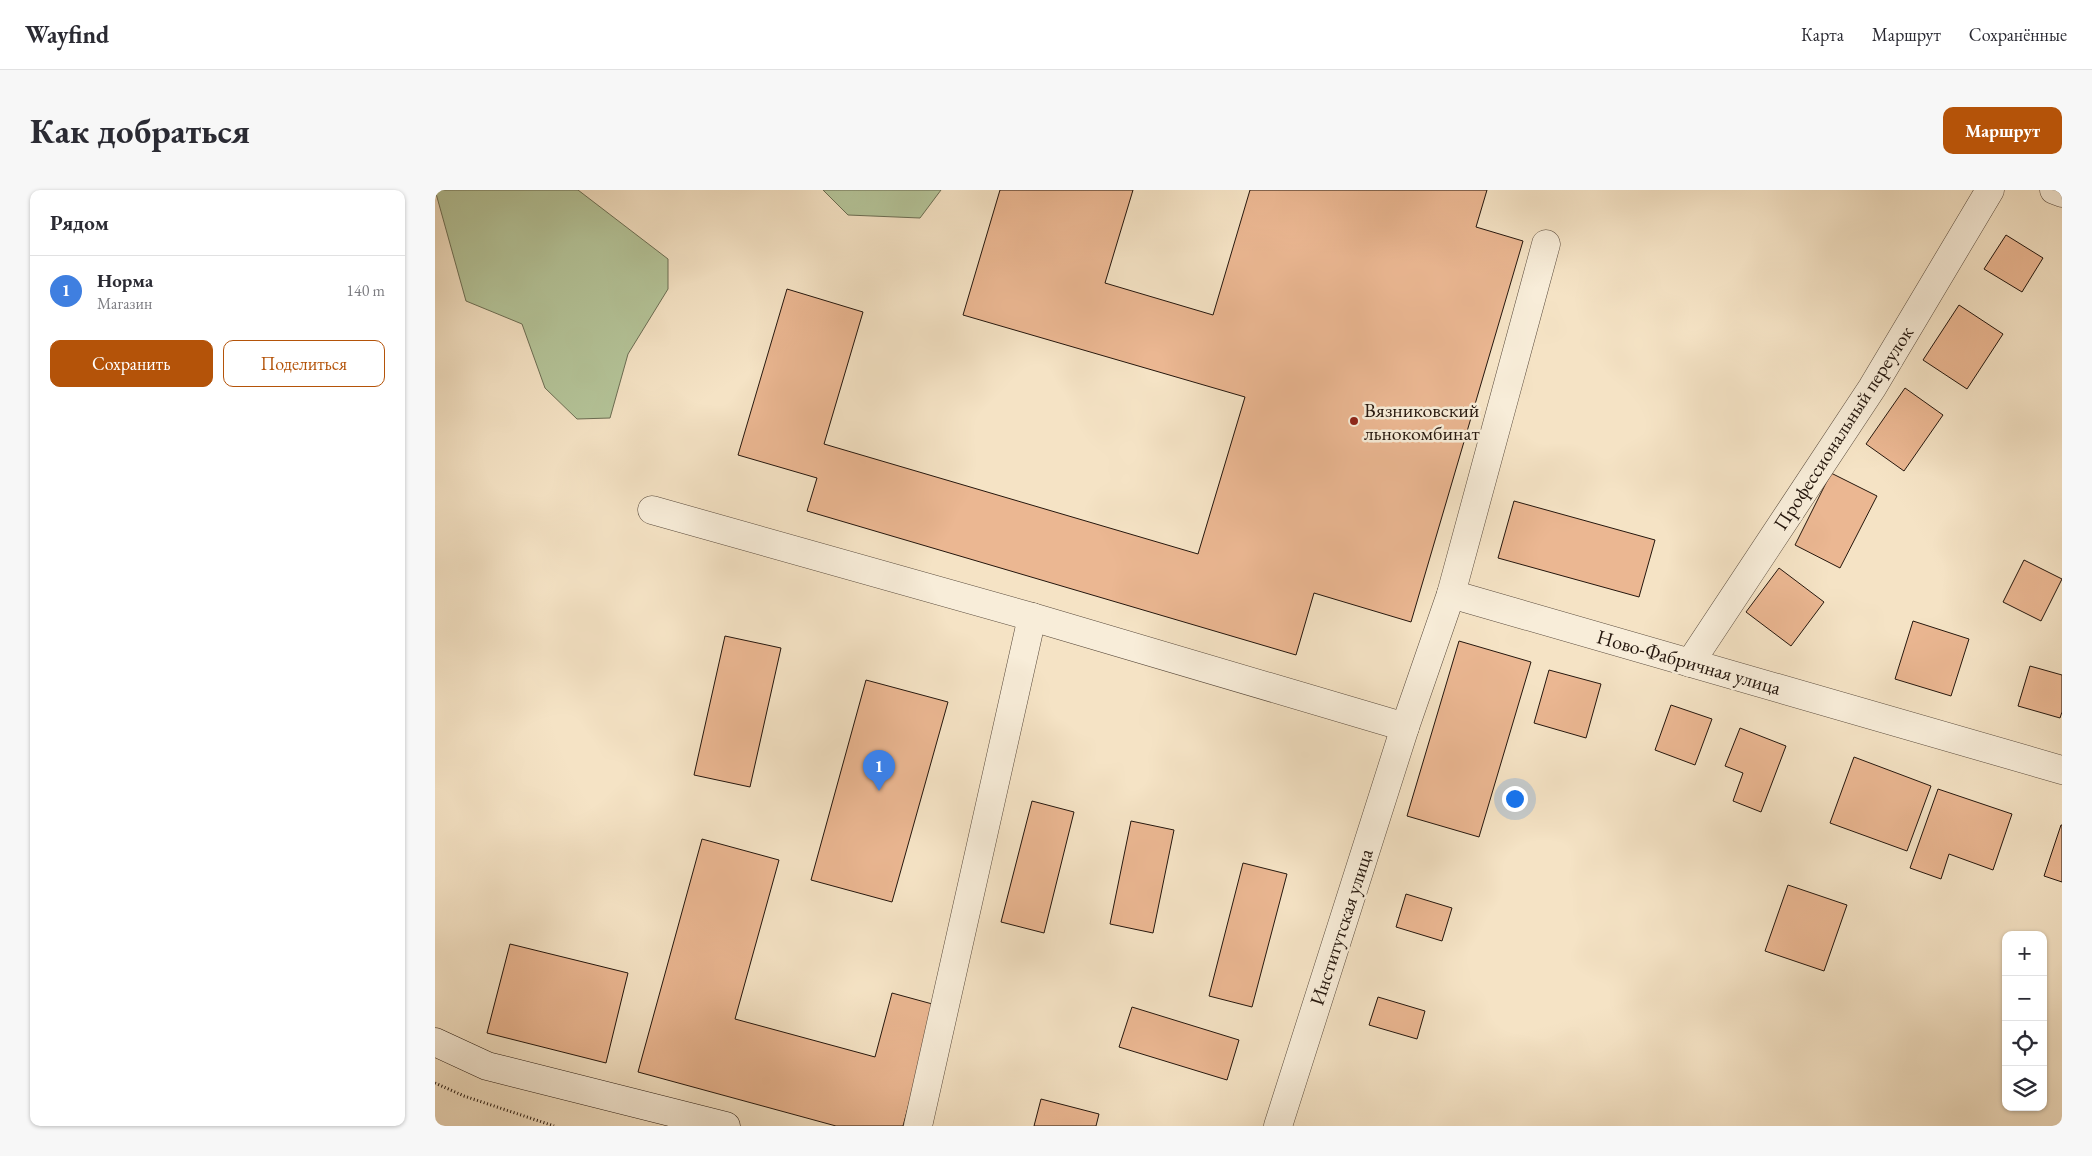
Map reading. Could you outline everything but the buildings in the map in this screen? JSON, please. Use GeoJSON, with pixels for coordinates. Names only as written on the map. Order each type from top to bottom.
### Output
{"type":"FeatureCollection","features":[{"type":"Feature","properties":{"kind":"street","name":"Профессиональный переулок"},"geometry":{"type":"LineString","coordinates":[[1691,662],[1872,388],[1990,190]]}},
{"type":"Feature","properties":{"kind":"street"},"geometry":{"type":"LineString","coordinates":[[2054,190],[2062,193]]}},
{"type":"Feature","properties":{"kind":"street"},"geometry":{"type":"LineString","coordinates":[[652,510],[1032,617],[1405,727],[1451,594],[1546,244]]}},
{"type":"Feature","properties":{"kind":"street","name":"Ново-Фабричная улица"},"geometry":{"type":"LineString","coordinates":[[1451,594],[2062,770]]}},
{"type":"Feature","properties":{"kind":"street"},"geometry":{"type":"LineString","coordinates":[[918,1126],[1032,617]]}},
{"type":"Feature","properties":{"kind":"street","name":"Институтская улица"},"geometry":{"type":"LineString","coordinates":[[1278,1126],[1405,727]]}},
{"type":"Feature","properties":{"kind":"street"},"geometry":{"type":"LineString","coordinates":[[435,1042],[487,1066],[726,1126]]}},
{"type":"Feature","properties":{"kind":"path"},"geometry":{"type":"LineString","coordinates":[[435,1083],[464,1096],[554,1126]]}},
{"type":"Feature","properties":{"kind":"green space"},"geometry":{"type":"Polygon","coordinates":[[[435,190],[578,190],[668,259],[668,289],[628,354],[610,418],[577,419],[545,388],[522,324],[466,301],[435,190]]]}},
{"type":"Feature","properties":{"kind":"green space"},"geometry":{"type":"Polygon","coordinates":[[[823,190],[941,190],[920,218],[848,215],[823,190]]]}},
{"type":"Feature","properties":{"kind":"place","name":"Вязниковский льнокомбинат"},"geometry":{"type":"Point","coordinates":[1354,421]}},
{"type":"Feature","properties":{"kind":"place","name":"Норма"},"geometry":{"type":"Point","coordinates":[879,791]}}]}
